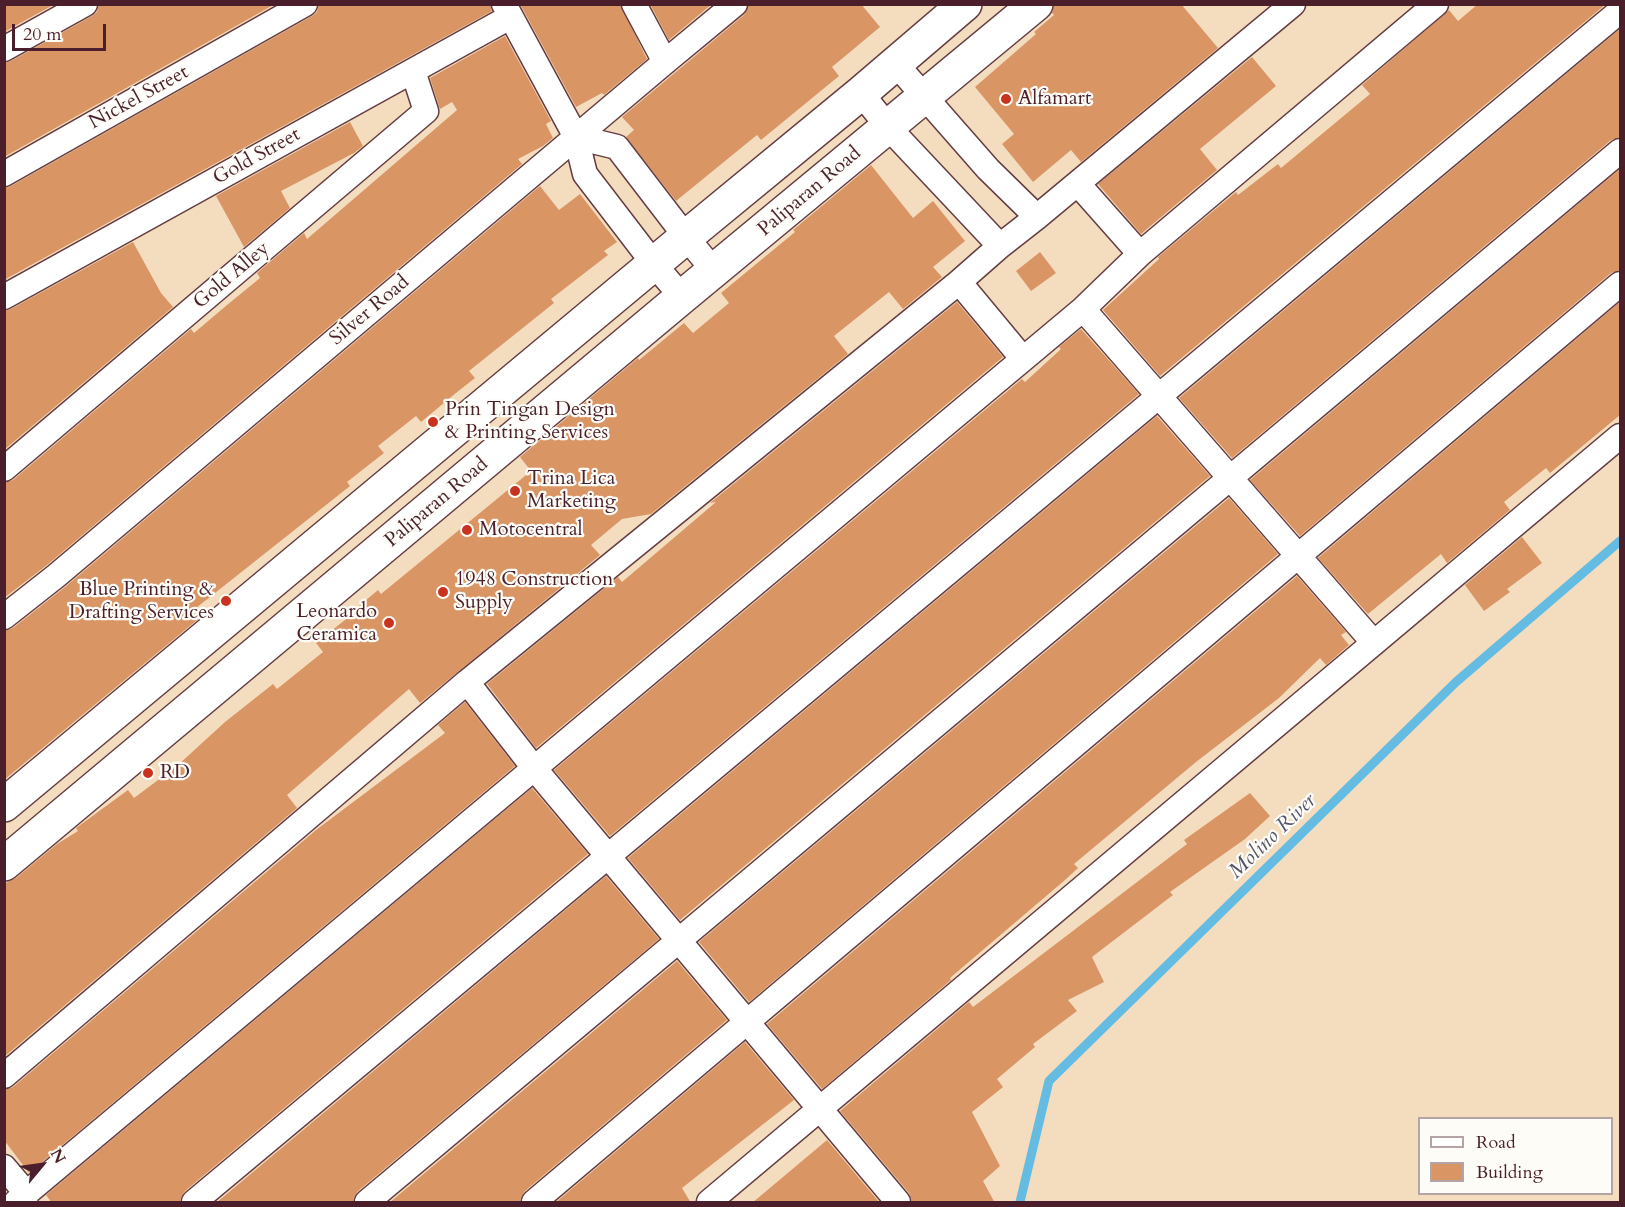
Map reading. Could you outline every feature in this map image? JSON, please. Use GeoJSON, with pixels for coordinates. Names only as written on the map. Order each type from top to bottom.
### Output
{"type":"FeatureCollection","features":[{"type":"Feature","properties":{"kind":"main road"},"geometry":{"type":"LineString","coordinates":[[4,805],[965,4]]}},
{"type":"Feature","properties":{"kind":"main road","name":"Paliparan Road"},"geometry":{"type":"LineString","coordinates":[[4,864],[1036,4]]}},
{"type":"Feature","properties":{"kind":"street"},"geometry":{"type":"LineString","coordinates":[[4,49],[85,4]]}},
{"type":"Feature","properties":{"kind":"street","name":"Nickel Street"},"geometry":{"type":"LineString","coordinates":[[4,174],[305,4]]}},
{"type":"Feature","properties":{"kind":"street"},"geometry":{"type":"LineString","coordinates":[[634,4],[665,62]]}},
{"type":"Feature","properties":{"kind":"street","name":"Silver Road"},"geometry":{"type":"LineString","coordinates":[[4,616],[56,576],[735,4]]}},
{"type":"Feature","properties":{"kind":"street"},"geometry":{"type":"LineString","coordinates":[[4,1077],[468,682],[959,282],[1293,4]]}},
{"type":"Feature","properties":{"kind":"street"},"geometry":{"type":"LineString","coordinates":[[4,1167],[22,1198],[1083,309],[1140,254],[1436,4]]}},
{"type":"Feature","properties":{"kind":"street"},"geometry":{"type":"LineString","coordinates":[[507,10],[576,137],[585,174],[682,297]]}},
{"type":"Feature","properties":{"kind":"street","name":"Gold Street"},"geometry":{"type":"LineString","coordinates":[[4,297],[413,71],[507,10]]}},
{"type":"Feature","properties":{"kind":"street"},"geometry":{"type":"LineString","coordinates":[[194,1203],[1620,11]]}},
{"type":"Feature","properties":{"kind":"street"},"geometry":{"type":"LineString","coordinates":[[895,63],[988,169],[1037,217]]}},
{"type":"Feature","properties":{"kind":"street","name":"Gold Alley"},"geometry":{"type":"LineString","coordinates":[[4,469],[426,111],[413,71]]}},
{"type":"Feature","properties":{"kind":"street"},"geometry":{"type":"LineString","coordinates":[[861,93],[888,128],[1000,246]]}},
{"type":"Feature","properties":{"kind":"street"},"geometry":{"type":"LineString","coordinates":[[576,137],[617,147],[715,272]]}},
{"type":"Feature","properties":{"kind":"street"},"geometry":{"type":"LineString","coordinates":[[368,1203],[1620,152]]}},
{"type":"Feature","properties":{"kind":"street"},"geometry":{"type":"LineString","coordinates":[[1078,184],[1140,254]]}},
{"type":"Feature","properties":{"kind":"street"},"geometry":{"type":"LineString","coordinates":[[959,282],[1023,359]]}},
{"type":"Feature","properties":{"kind":"street"},"geometry":{"type":"LineString","coordinates":[[534,1203],[1620,284]]}},
{"type":"Feature","properties":{"kind":"street"},"geometry":{"type":"LineString","coordinates":[[1083,309],[1374,643]]}},
{"type":"Feature","properties":{"kind":"street"},"geometry":{"type":"LineString","coordinates":[[709,1203],[1620,436]]}},
{"type":"Feature","properties":{"kind":"street"},"geometry":{"type":"LineString","coordinates":[[468,682],[534,768],[820,1109],[895,1202]]}},
{"type":"Feature","properties":{"kind":"building"},"geometry":{"type":"Polygon","coordinates":[[[4,4],[55,4],[4,32],[4,4]]]}},
{"type":"Feature","properties":{"kind":"building"},"geometry":{"type":"Polygon","coordinates":[[[99,4],[275,4],[4,157],[4,63],[92,16],[97,12],[99,4]]]}},
{"type":"Feature","properties":{"kind":"building"},"geometry":{"type":"Polygon","coordinates":[[[319,4],[490,4],[492,11],[4,280],[4,188],[312,16],[317,12],[319,4]]]}},
{"type":"Feature","properties":{"kind":"building"},"geometry":{"type":"Polygon","coordinates":[[[520,4],[620,4],[647,59],[604,95],[602,93],[576,107],[520,4]]]}},
{"type":"Feature","properties":{"kind":"building"},"geometry":{"type":"Polygon","coordinates":[[[650,4],[712,4],[669,40],[650,4]]]}},
{"type":"Feature","properties":{"kind":"building"},"geometry":{"type":"Polygon","coordinates":[[[749,4],[861,4],[880,27],[832,67],[839,76],[761,140],[757,135],[676,201],[626,137],[634,130],[622,117],[744,15],[749,4]]]}},
{"type":"Feature","properties":{"kind":"building"},"geometry":{"type":"Polygon","coordinates":[[[1054,4],[1181,4],[1218,48],[1081,162],[1071,150],[1033,182],[1002,144],[1014,134],[975,87],[1036,34],[1034,32],[1054,15],[1052,13],[1054,4]]]}},
{"type":"Feature","properties":{"kind":"building"},"geometry":{"type":"Polygon","coordinates":[[[1478,4],[1606,4],[1160,376],[1103,310],[1159,259],[1158,257],[1236,192],[1238,195],[1278,164],[1281,168],[1370,94],[1362,85],[1449,10],[1458,21],[1478,4]]]}},
{"type":"Feature","properties":{"kind":"building"},"geometry":{"type":"Polygon","coordinates":[[[1620,29],[1620,137],[1611,140],[1232,458],[1179,398],[1620,29]]]}},
{"type":"Feature","properties":{"kind":"building"},"geometry":{"type":"Polygon","coordinates":[[[505,36],[551,121],[546,124],[553,138],[518,159],[522,164],[47,565],[4,598],[4,483],[13,480],[191,329],[194,333],[260,278],[257,273],[304,233],[307,239],[457,110],[452,102],[440,109],[430,78],[505,36]]]}},
{"type":"Feature","properties":{"kind":"building"},"geometry":{"type":"Polygon","coordinates":[[[1252,57],[1276,86],[1200,149],[1217,170],[1141,234],[1098,184],[1252,57]]]}},
{"type":"Feature","properties":{"kind":"building"},"geometry":{"type":"Polygon","coordinates":[[[350,122],[363,146],[354,153],[281,191],[290,208],[244,247],[216,196],[350,122]]]}},
{"type":"Feature","properties":{"kind":"building"},"geometry":{"type":"Polygon","coordinates":[[[871,165],[913,218],[933,201],[965,241],[933,267],[942,277],[903,309],[889,292],[834,336],[848,354],[651,514],[622,519],[591,545],[600,555],[420,703],[409,689],[287,795],[297,808],[4,1057],[4,884],[16,878],[57,844],[78,831],[76,828],[128,790],[134,798],[178,765],[225,722],[273,684],[277,689],[323,652],[316,643],[360,608],[359,606],[378,590],[381,594],[531,471],[520,457],[638,358],[639,360],[684,323],[693,333],[729,303],[721,293],[871,165]]]}},
{"type":"Feature","properties":{"kind":"building"},"geometry":{"type":"Polygon","coordinates":[[[1620,169],[1620,270],[1611,273],[1300,536],[1250,480],[1620,169]]]}},
{"type":"Feature","properties":{"kind":"building"},"geometry":{"type":"Polygon","coordinates":[[[540,186],[559,210],[580,194],[617,242],[604,251],[608,255],[551,299],[554,303],[469,371],[475,378],[421,422],[416,416],[378,446],[384,453],[347,482],[350,486],[191,612],[197,620],[4,780],[4,631],[13,628],[65,587],[540,186]]]}},
{"type":"Feature","properties":{"kind":"building"},"geometry":{"type":"Polygon","coordinates":[[[133,242],[161,293],[173,307],[4,450],[4,311],[133,242]]]}},
{"type":"Feature","properties":{"kind":"building"},"geometry":{"type":"Polygon","coordinates":[[[1040,252],[1056,273],[1031,291],[1016,271],[1040,252]]]}},
{"type":"Feature","properties":{"kind":"building"},"geometry":{"type":"Polygon","coordinates":[[[957,302],[1003,357],[536,748],[487,684],[618,577],[622,582],[716,502],[710,503],[957,302]]]}},
{"type":"Feature","properties":{"kind":"building"},"geometry":{"type":"Polygon","coordinates":[[[1620,302],[1620,415],[1550,473],[1546,468],[1504,502],[1510,510],[1447,563],[1441,554],[1368,614],[1318,558],[1620,302]]]}},
{"type":"Feature","properties":{"kind":"building"},"geometry":{"type":"Polygon","coordinates":[[[1081,329],[1139,394],[610,836],[554,770],[1022,379],[1025,382],[1061,349],[1059,347],[1081,329]]]}},
{"type":"Feature","properties":{"kind":"building"},"geometry":{"type":"Polygon","coordinates":[[[1157,416],[1210,476],[680,920],[628,858],[1157,416]]]}},
{"type":"Feature","properties":{"kind":"building"},"geometry":{"type":"Polygon","coordinates":[[[1229,498],[1278,554],[749,1002],[699,942],[1229,498]]]}},
{"type":"Feature","properties":{"kind":"building"},"geometry":{"type":"Polygon","coordinates":[[[1522,537],[1542,563],[1507,589],[1510,592],[1484,611],[1465,585],[1522,537]]]}},
{"type":"Feature","properties":{"kind":"building"},"geometry":{"type":"Polygon","coordinates":[[[1297,576],[1346,632],[1341,635],[1349,645],[1326,665],[1320,658],[1279,698],[1196,762],[1074,864],[1078,868],[1065,880],[822,1089],[767,1024],[1297,576]]]}},
{"type":"Feature","properties":{"kind":"building"},"geometry":{"type":"Polygon","coordinates":[[[465,702],[515,766],[29,1173],[4,1140],[4,1090],[13,1087],[316,830],[445,733],[438,725],[465,702]]]}},
{"type":"Feature","properties":{"kind":"building"},"geometry":{"type":"Polygon","coordinates":[[[532,788],[588,854],[185,1191],[180,1203],[52,1203],[46,1195],[532,788]]]}},
{"type":"Feature","properties":{"kind":"building"},"geometry":{"type":"Polygon","coordinates":[[[1250,793],[1270,816],[1245,839],[1170,892],[1173,895],[1092,957],[1104,982],[1068,1000],[1077,1011],[1033,1044],[1035,1047],[997,1079],[1003,1087],[972,1112],[1000,1166],[983,1181],[995,1203],[912,1203],[909,1193],[840,1111],[969,1002],[973,1007],[1187,844],[1184,840],[1250,793]]]}},
{"type":"Feature","properties":{"kind":"building"},"geometry":{"type":"Polygon","coordinates":[[[606,876],[659,939],[358,1191],[353,1203],[216,1203],[606,876]]]}},
{"type":"Feature","properties":{"kind":"building"},"geometry":{"type":"Polygon","coordinates":[[[677,961],[727,1020],[525,1191],[520,1203],[389,1203],[677,961]]]}},
{"type":"Feature","properties":{"kind":"building"},"geometry":{"type":"Polygon","coordinates":[[[745,1042],[794,1100],[682,1188],[691,1203],[555,1203],[745,1042]]]}},
{"type":"Feature","properties":{"kind":"building"},"geometry":{"type":"Polygon","coordinates":[[[827,1140],[880,1203],[752,1203],[783,1177],[827,1140]]]}},
{"type":"Feature","properties":{"kind":"waterway","name":"Molino River"},"geometry":{"type":"LineString","coordinates":[[1020,1202],[1049,1081],[1456,682],[1620,541]]}},
{"type":"Feature","properties":{"kind":"place","name":"Alfamart"},"geometry":{"type":"Point","coordinates":[1006,99]}},
{"type":"Feature","properties":{"kind":"place","name":"Prin Tingan Design & Printing Services"},"geometry":{"type":"Point","coordinates":[433,422]}},
{"type":"Feature","properties":{"kind":"place","name":"Trina Lica Marketing"},"geometry":{"type":"Point","coordinates":[515,491]}},
{"type":"Feature","properties":{"kind":"place","name":"Motocentral"},"geometry":{"type":"Point","coordinates":[467,530]}},
{"type":"Feature","properties":{"kind":"place","name":"1948 Construction Supply"},"geometry":{"type":"Point","coordinates":[443,592]}},
{"type":"Feature","properties":{"kind":"place","name":"Blue Printing & Drafting Services"},"geometry":{"type":"Point","coordinates":[226,601]}},
{"type":"Feature","properties":{"kind":"place","name":"Leonardo Ceramica"},"geometry":{"type":"Point","coordinates":[389,623]}},
{"type":"Feature","properties":{"kind":"place","name":"RD"},"geometry":{"type":"Point","coordinates":[148,773]}}]}
